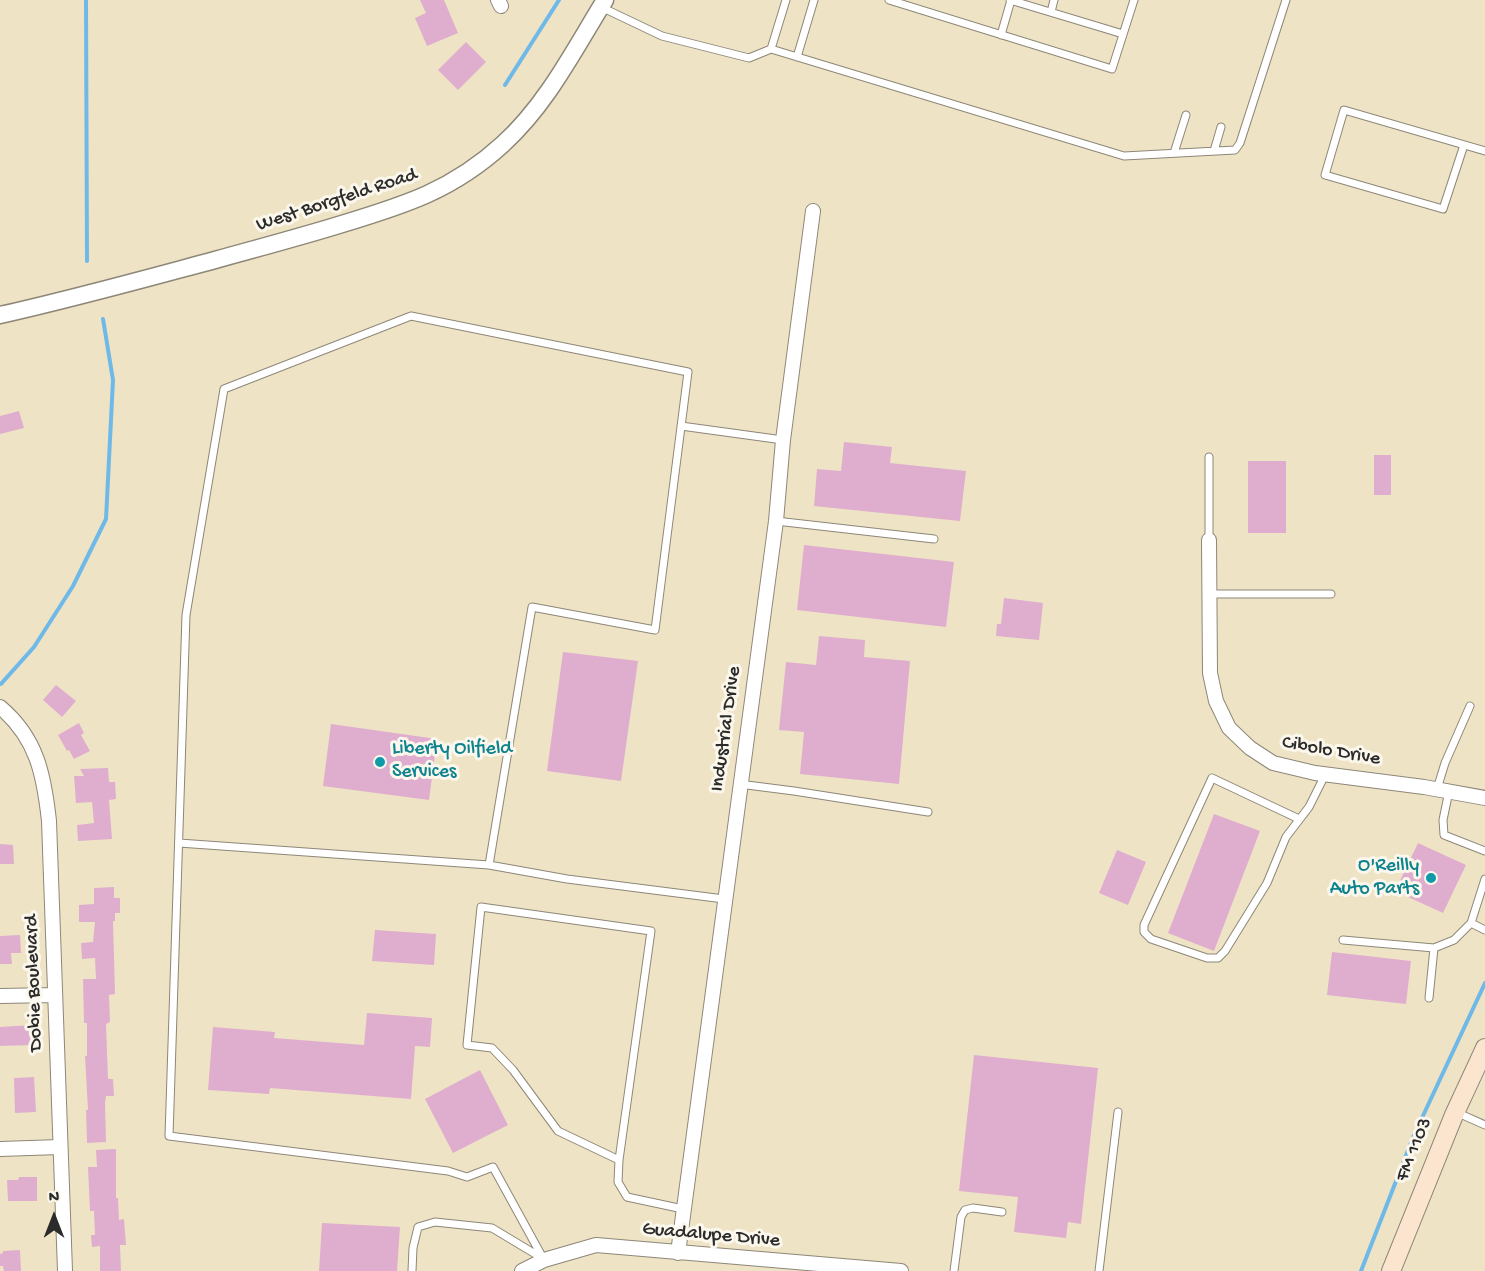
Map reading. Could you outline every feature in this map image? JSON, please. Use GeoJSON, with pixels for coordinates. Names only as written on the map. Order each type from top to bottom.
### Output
{"type":"FeatureCollection","features":[{"type":"Feature","properties":{"kind":"main road","name":"FM 1103"},"geometry":{"type":"LineString","coordinates":[[1391,1271],[1455,1112],[1485,1048]]}},
{"type":"Feature","properties":{"kind":"street","name":"West Borgfeld Road"},"geometry":{"type":"LineString","coordinates":[[0,315],[287,241],[415,201],[450,183],[501,146],[524,124],[542,101],[603,3]]}},
{"type":"Feature","properties":{"kind":"street","name":"Industrial Drive"},"geometry":{"type":"LineString","coordinates":[[678,1253],[776,521],[783,440],[813,211]]}},
{"type":"Feature","properties":{"kind":"street","name":"Cibolo Drive"},"geometry":{"type":"LineString","coordinates":[[1209,540],[1210,673],[1216,701],[1229,728],[1250,748],[1273,763],[1325,775],[1443,790],[1485,798]]}},
{"type":"Feature","properties":{"kind":"street","name":"Dobie Boulevard"},"geometry":{"type":"LineString","coordinates":[[0,707],[23,729],[45,784],[49,821],[65,1271]]}},
{"type":"Feature","properties":{"kind":"street"},"geometry":{"type":"LineString","coordinates":[[0,996],[54,995]]}},
{"type":"Feature","properties":{"kind":"street"},"geometry":{"type":"LineString","coordinates":[[0,1149],[60,1147]]}},
{"type":"Feature","properties":{"kind":"street","name":"Guadalupe Drive"},"geometry":{"type":"LineString","coordinates":[[522,1271],[544,1260],[596,1245],[780,1266],[901,1271]]}},
{"type":"Feature","properties":{"kind":"lane"},"geometry":{"type":"LineString","coordinates":[[771,49],[786,0]]}},
{"type":"Feature","properties":{"kind":"lane"},"geometry":{"type":"LineString","coordinates":[[797,57],[814,0]]}},
{"type":"Feature","properties":{"kind":"lane"},"geometry":{"type":"LineString","coordinates":[[889,0],[1112,69],[1134,0]]}},
{"type":"Feature","properties":{"kind":"lane"},"geometry":{"type":"LineString","coordinates":[[1000,35],[1010,0],[1123,34]]}},
{"type":"Feature","properties":{"kind":"lane"},"geometry":{"type":"LineString","coordinates":[[1051,12],[1054,0]]}},
{"type":"Feature","properties":{"kind":"lane"},"geometry":{"type":"LineString","coordinates":[[603,3],[662,36],[749,58],[771,49],[1124,156],[1234,150],[1240,143],[1286,0]]}},
{"type":"Feature","properties":{"kind":"lane"},"geometry":{"type":"LineString","coordinates":[[1464,145],[1443,209],[1325,175],[1344,110],[1485,151]]}},
{"type":"Feature","properties":{"kind":"lane"},"geometry":{"type":"LineString","coordinates":[[1174,153],[1186,116]]}},
{"type":"Feature","properties":{"kind":"lane"},"geometry":{"type":"LineString","coordinates":[[1214,151],[1221,127]]}},
{"type":"Feature","properties":{"kind":"lane"},"geometry":{"type":"LineString","coordinates":[[489,865],[532,607],[655,630],[688,372],[411,316],[224,389],[186,615],[170,1136],[448,1171],[466,1177],[493,1167],[544,1260]]}},
{"type":"Feature","properties":{"kind":"lane"},"geometry":{"type":"LineString","coordinates":[[681,426],[783,440]]}},
{"type":"Feature","properties":{"kind":"lane"},"geometry":{"type":"LineString","coordinates":[[1209,457],[1209,540]]}},
{"type":"Feature","properties":{"kind":"lane"},"geometry":{"type":"LineString","coordinates":[[776,521],[934,539]]}},
{"type":"Feature","properties":{"kind":"lane"},"geometry":{"type":"LineString","coordinates":[[1209,594],[1331,594]]}},
{"type":"Feature","properties":{"kind":"lane"},"geometry":{"type":"LineString","coordinates":[[1470,706],[1445,763],[1444,835],[1485,851]]}},
{"type":"Feature","properties":{"kind":"lane"},"geometry":{"type":"LineString","coordinates":[[1299,819],[1212,778],[1144,925],[1144,932],[1151,939],[1207,958],[1218,958],[1225,951],[1267,883],[1286,837],[1309,807],[1325,775]]}},
{"type":"Feature","properties":{"kind":"lane"},"geometry":{"type":"LineString","coordinates":[[739,784],[794,790],[928,812]]}},
{"type":"Feature","properties":{"kind":"lane"},"geometry":{"type":"LineString","coordinates":[[179,843],[489,865],[567,879],[724,899]]}},
{"type":"Feature","properties":{"kind":"lane"},"geometry":{"type":"LineString","coordinates":[[1343,940],[1434,948],[1454,940],[1471,923],[1485,879]]}},
{"type":"Feature","properties":{"kind":"lane"},"geometry":{"type":"LineString","coordinates":[[619,1160],[558,1131],[513,1070],[492,1048],[467,1045],[481,907],[651,931],[619,1160],[618,1182],[627,1197],[683,1209]]}},
{"type":"Feature","properties":{"kind":"lane"},"geometry":{"type":"LineString","coordinates":[[1471,923],[1485,930]]}},
{"type":"Feature","properties":{"kind":"lane"},"geometry":{"type":"LineString","coordinates":[[1429,998],[1434,948]]}},
{"type":"Feature","properties":{"kind":"lane"},"geometry":{"type":"LineString","coordinates":[[1099,1271],[1118,1112]]}},
{"type":"Feature","properties":{"kind":"lane"},"geometry":{"type":"LineString","coordinates":[[1455,1112],[1485,1125]]}},
{"type":"Feature","properties":{"kind":"lane"},"geometry":{"type":"LineString","coordinates":[[954,1271],[961,1217],[965,1210],[973,1208],[1002,1212]]}},
{"type":"Feature","properties":{"kind":"lane"},"geometry":{"type":"LineString","coordinates":[[412,1271],[413,1248],[418,1227],[435,1222],[492,1228],[544,1260]]}},
{"type":"Feature","properties":{"kind":"building"},"geometry":{"type":"Polygon","coordinates":[[[420,0],[444,0],[458,33],[427,46],[415,18],[426,13],[420,0]]]}},
{"type":"Feature","properties":{"kind":"building"},"geometry":{"type":"Polygon","coordinates":[[[466,42],[486,62],[458,90],[438,70],[466,42]]]}},
{"type":"Feature","properties":{"kind":"building"},"geometry":{"type":"Polygon","coordinates":[[[19,411],[24,428],[0,434],[0,416],[19,411]]]}},
{"type":"Feature","properties":{"kind":"building"},"geometry":{"type":"Polygon","coordinates":[[[844,442],[892,447],[890,463],[966,471],[960,521],[814,506],[817,469],[841,471],[844,442]]]}},
{"type":"Feature","properties":{"kind":"building"},"geometry":{"type":"Polygon","coordinates":[[[1374,455],[1391,455],[1391,495],[1374,495],[1374,455]]]}},
{"type":"Feature","properties":{"kind":"building"},"geometry":{"type":"Polygon","coordinates":[[[1248,461],[1286,461],[1286,533],[1248,533],[1248,461]]]}},
{"type":"Feature","properties":{"kind":"building"},"geometry":{"type":"Polygon","coordinates":[[[804,545],[954,562],[946,627],[797,610],[804,545]]]}},
{"type":"Feature","properties":{"kind":"building"},"geometry":{"type":"Polygon","coordinates":[[[1004,598],[1043,603],[1039,640],[996,636],[997,624],[1001,624],[1004,598]]]}},
{"type":"Feature","properties":{"kind":"building"},"geometry":{"type":"Polygon","coordinates":[[[819,636],[865,640],[864,657],[910,661],[899,784],[800,774],[804,732],[779,730],[786,662],[816,665],[819,636]]]}},
{"type":"Feature","properties":{"kind":"building"},"geometry":{"type":"Polygon","coordinates":[[[563,652],[638,661],[621,781],[547,771],[563,652]]]}},
{"type":"Feature","properties":{"kind":"building"},"geometry":{"type":"Polygon","coordinates":[[[56,685],[76,701],[62,717],[43,700],[56,685]]]}},
{"type":"Feature","properties":{"kind":"building"},"geometry":{"type":"Polygon","coordinates":[[[79,723],[84,733],[81,735],[90,751],[74,759],[58,735],[79,723]]]}},
{"type":"Feature","properties":{"kind":"building","name":"Liberty Oilfield Services"},"geometry":{"type":"Polygon","coordinates":[[[331,724],[437,739],[429,800],[323,786],[331,724]]]}},
{"type":"Feature","properties":{"kind":"building"},"geometry":{"type":"Polygon","coordinates":[[[108,768],[109,782],[115,782],[116,799],[109,800],[112,839],[78,841],[77,825],[94,823],[92,802],[76,803],[74,776],[84,776],[80,769],[108,768]]]}},
{"type":"Feature","properties":{"kind":"building"},"geometry":{"type":"Polygon","coordinates":[[[1214,814],[1260,831],[1214,951],[1168,933],[1214,814]]]}},
{"type":"Feature","properties":{"kind":"building","name":"O'Reilly Auto Parts"},"geometry":{"type":"Polygon","coordinates":[[[1418,843],[1466,865],[1443,913],[1395,891],[1418,843]]]}},
{"type":"Feature","properties":{"kind":"building"},"geometry":{"type":"Polygon","coordinates":[[[0,844],[13,845],[14,864],[0,864],[0,844]]]}},
{"type":"Feature","properties":{"kind":"building"},"geometry":{"type":"Polygon","coordinates":[[[1117,850],[1146,862],[1128,905],[1099,893],[1117,850]]]}},
{"type":"Feature","properties":{"kind":"building"},"geometry":{"type":"Polygon","coordinates":[[[114,887],[114,898],[120,898],[120,913],[115,913],[115,921],[113,921],[115,994],[109,995],[110,1022],[106,1024],[108,1079],[113,1079],[114,1096],[106,1096],[106,1142],[87,1143],[85,1056],[87,1056],[87,1023],[84,1023],[83,979],[96,979],[95,958],[82,959],[81,943],[93,942],[95,922],[79,922],[79,905],[94,904],[94,888],[114,887]]]}},
{"type":"Feature","properties":{"kind":"building"},"geometry":{"type":"Polygon","coordinates":[[[375,930],[436,934],[434,965],[372,961],[375,930]]]}},
{"type":"Feature","properties":{"kind":"building"},"geometry":{"type":"Polygon","coordinates":[[[20,935],[21,953],[11,953],[12,964],[0,964],[0,936],[20,935]]]}},
{"type":"Feature","properties":{"kind":"building"},"geometry":{"type":"Polygon","coordinates":[[[1332,952],[1411,961],[1406,1004],[1327,995],[1332,952]]]}},
{"type":"Feature","properties":{"kind":"building"},"geometry":{"type":"Polygon","coordinates":[[[367,1013],[432,1018],[430,1047],[415,1046],[411,1099],[270,1088],[269,1094],[208,1090],[213,1027],[275,1032],[274,1038],[364,1045],[367,1013]]]}},
{"type":"Feature","properties":{"kind":"building"},"geometry":{"type":"Polygon","coordinates":[[[33,1025],[34,1045],[0,1046],[0,1027],[33,1025]]]}},
{"type":"Feature","properties":{"kind":"building"},"geometry":{"type":"Polygon","coordinates":[[[974,1055],[1098,1068],[1081,1224],[1068,1222],[1066,1238],[1014,1232],[1018,1197],[959,1191],[974,1055]]]}},
{"type":"Feature","properties":{"kind":"building"},"geometry":{"type":"Polygon","coordinates":[[[480,1070],[508,1125],[453,1153],[425,1099],[480,1070]]]}},
{"type":"Feature","properties":{"kind":"building"},"geometry":{"type":"Polygon","coordinates":[[[34,1077],[36,1112],[15,1113],[14,1078],[34,1077]]]}},
{"type":"Feature","properties":{"kind":"building"},"geometry":{"type":"Polygon","coordinates":[[[116,1149],[116,1198],[118,1198],[119,1220],[124,1219],[126,1245],[120,1245],[121,1271],[100,1271],[100,1246],[92,1247],[91,1235],[95,1235],[94,1211],[90,1211],[88,1167],[97,1167],[96,1150],[116,1149]]]}},
{"type":"Feature","properties":{"kind":"building"},"geometry":{"type":"Polygon","coordinates":[[[19,1177],[37,1177],[37,1201],[8,1201],[7,1180],[18,1180],[19,1177]]]}},
{"type":"Feature","properties":{"kind":"building"},"geometry":{"type":"Polygon","coordinates":[[[322,1223],[400,1227],[397,1271],[319,1271],[322,1223]]]}},
{"type":"Feature","properties":{"kind":"building"},"geometry":{"type":"Polygon","coordinates":[[[20,1250],[21,1271],[4,1271],[3,1266],[0,1266],[0,1254],[3,1251],[20,1250]]]}},
{"type":"Feature","properties":{"kind":"waterway"},"geometry":{"type":"LineString","coordinates":[[86,0],[87,261]]}},
{"type":"Feature","properties":{"kind":"waterway"},"geometry":{"type":"LineString","coordinates":[[505,85],[559,0]]}},
{"type":"Feature","properties":{"kind":"waterway"},"geometry":{"type":"LineString","coordinates":[[1,684],[34,647],[73,586],[106,519],[113,380],[103,319]]}},
{"type":"Feature","properties":{"kind":"waterway"},"geometry":{"type":"LineString","coordinates":[[1361,1271],[1414,1135],[1485,983]]}},
{"type":"Feature","properties":{"kind":"place","name":"Liberty Oilfield Services"},"geometry":{"type":"Point","coordinates":[380,762]}},
{"type":"Feature","properties":{"kind":"place","name":"O'Reilly Auto Parts"},"geometry":{"type":"Point","coordinates":[1431,878]}}]}
